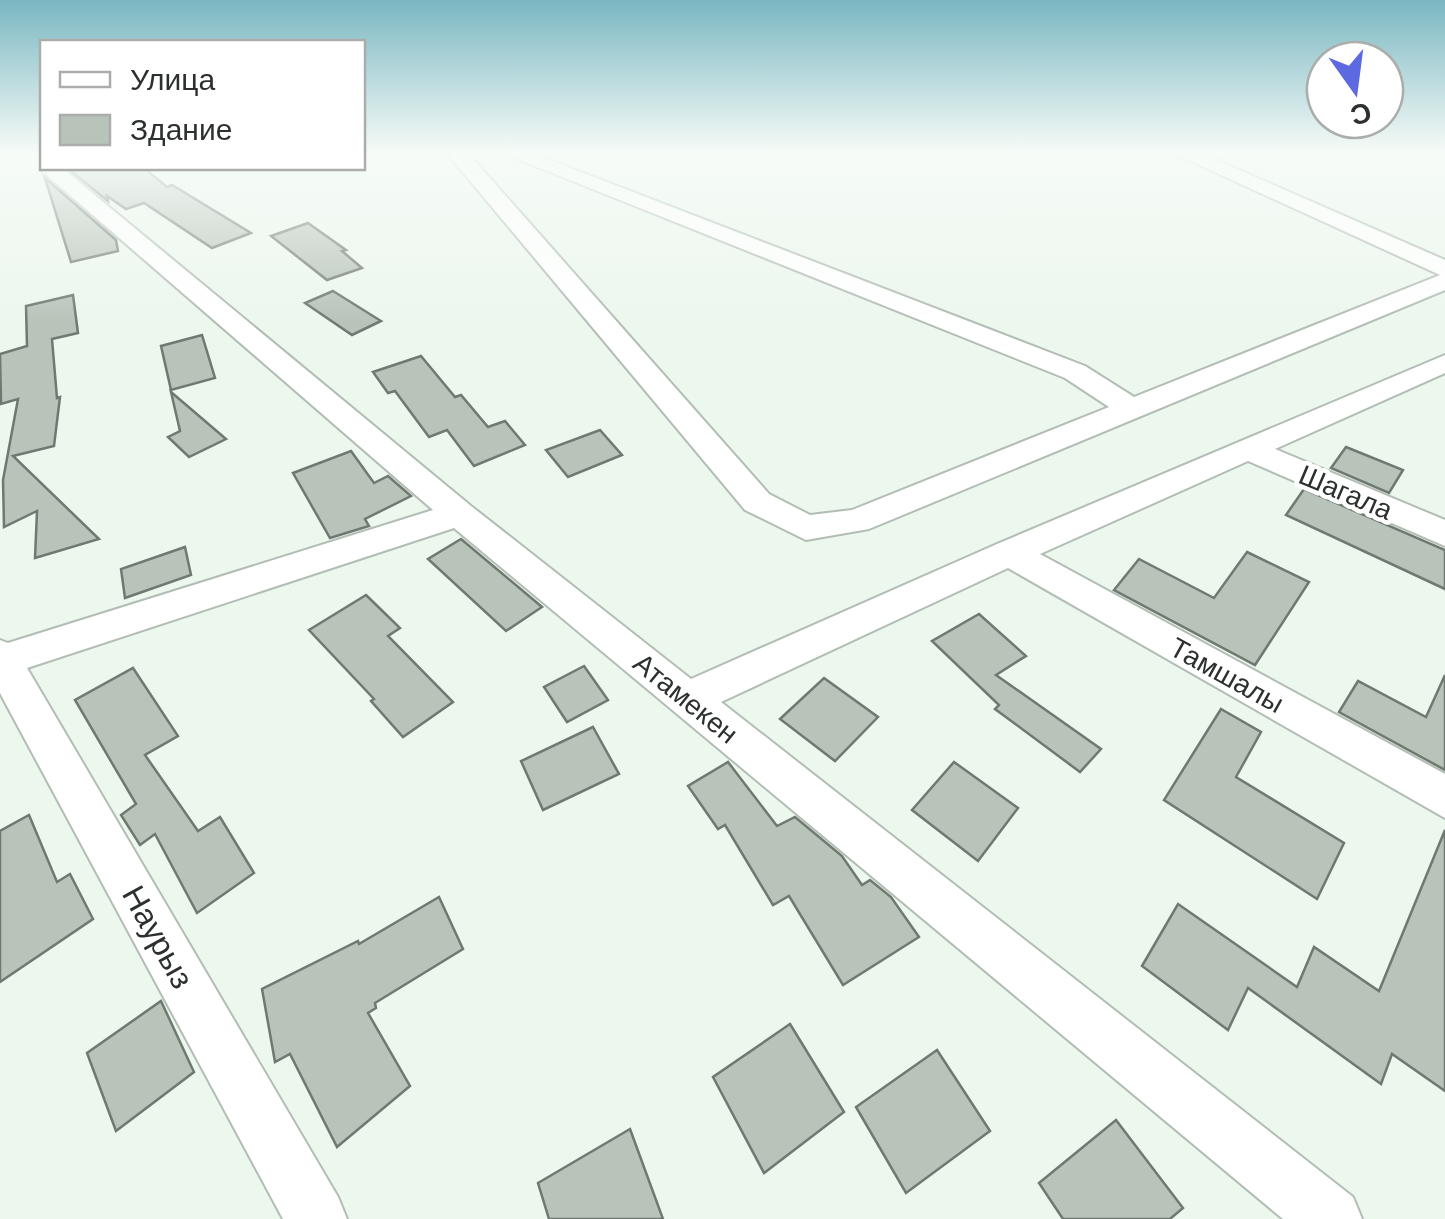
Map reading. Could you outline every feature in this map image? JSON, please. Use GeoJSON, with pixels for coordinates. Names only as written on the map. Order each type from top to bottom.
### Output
{"type":"FeatureCollection","features":[{"type":"Feature","properties":{"kind":"street","name":"Атамекен"},"geometry":{"type":"LineString","coordinates":[[98,209],[459,514],[1331,1219]]}},
{"type":"Feature","properties":{"kind":"street"},"geometry":{"type":"LineString","coordinates":[[505,209],[757,502],[806,528],[857,521],[1445,281]]}},
{"type":"Feature","properties":{"kind":"street"},"geometry":{"type":"LineString","coordinates":[[656,209],[1075,372],[1133,408]]}},
{"type":"Feature","properties":{"kind":"street"},"geometry":{"type":"LineString","coordinates":[[1310,209],[1445,269]]}},
{"type":"Feature","properties":{"kind":"street"},"geometry":{"type":"LineString","coordinates":[[687,699],[1445,363]]}},
{"type":"Feature","properties":{"kind":"street","name":"Шагала"},"geometry":{"type":"LineString","coordinates":[[1248,449],[1445,534]]}},
{"type":"Feature","properties":{"kind":"street"},"geometry":{"type":"LineString","coordinates":[[1,659],[459,514]]}},
{"type":"Feature","properties":{"kind":"street","name":"Тамшалы"},"geometry":{"type":"LineString","coordinates":[[1009,553],[1445,796]]}},
{"type":"Feature","properties":{"kind":"street","name":"Наурыз"},"geometry":{"type":"LineString","coordinates":[[1,659],[316,1219]]}},
{"type":"Feature","properties":{"kind":"building"},"geometry":{"type":"Polygon","coordinates":[[[55,209],[80,209],[116,240],[118,251],[71,262],[55,209]]]}},
{"type":"Feature","properties":{"kind":"building"},"geometry":{"type":"Polygon","coordinates":[[[153,209],[211,209],[251,233],[212,248],[153,209]]]}},
{"type":"Feature","properties":{"kind":"building"},"geometry":{"type":"Polygon","coordinates":[[[308,223],[346,250],[342,251],[362,268],[327,280],[271,236],[308,223]]]}},
{"type":"Feature","properties":{"kind":"building"},"geometry":{"type":"Polygon","coordinates":[[[333,291],[381,321],[352,335],[305,303],[333,291]]]}},
{"type":"Feature","properties":{"kind":"building"},"geometry":{"type":"Polygon","coordinates":[[[73,295],[78,333],[52,339],[57,398],[60,397],[54,446],[13,456],[99,539],[35,558],[37,511],[4,527],[3,480],[18,399],[1,404],[0,354],[27,346],[26,306],[73,295]]]}},
{"type":"Feature","properties":{"kind":"building"},"geometry":{"type":"Polygon","coordinates":[[[202,335],[215,378],[171,390],[161,346],[202,335]]]}},
{"type":"Feature","properties":{"kind":"building"},"geometry":{"type":"Polygon","coordinates":[[[421,356],[455,397],[461,395],[488,427],[505,421],[525,445],[474,466],[447,430],[429,437],[395,391],[388,393],[373,372],[421,356]]]}},
{"type":"Feature","properties":{"kind":"building"},"geometry":{"type":"Polygon","coordinates":[[[171,392],[226,439],[189,457],[168,437],[180,431],[171,392]]]}},
{"type":"Feature","properties":{"kind":"building"},"geometry":{"type":"Polygon","coordinates":[[[600,430],[622,455],[568,477],[546,450],[600,430]]]}},
{"type":"Feature","properties":{"kind":"building"},"geometry":{"type":"Polygon","coordinates":[[[1346,447],[1403,470],[1389,493],[1331,468],[1346,447]]]}},
{"type":"Feature","properties":{"kind":"building"},"geometry":{"type":"Polygon","coordinates":[[[351,451],[374,483],[388,476],[411,496],[365,519],[369,526],[330,538],[293,473],[351,451]]]}},
{"type":"Feature","properties":{"kind":"building"},"geometry":{"type":"Polygon","coordinates":[[[1304,489],[1445,550],[1445,589],[1286,515],[1304,489]]]}},
{"type":"Feature","properties":{"kind":"building"},"geometry":{"type":"Polygon","coordinates":[[[461,539],[542,607],[506,631],[428,559],[461,539]]]}},
{"type":"Feature","properties":{"kind":"building"},"geometry":{"type":"Polygon","coordinates":[[[185,547],[191,575],[125,598],[121,569],[185,547]]]}},
{"type":"Feature","properties":{"kind":"building"},"geometry":{"type":"Polygon","coordinates":[[[1247,552],[1309,582],[1255,665],[1114,590],[1139,559],[1214,598],[1247,552]]]}},
{"type":"Feature","properties":{"kind":"building"},"geometry":{"type":"Polygon","coordinates":[[[366,595],[400,628],[388,636],[453,702],[403,737],[371,701],[374,699],[309,630],[366,595]]]}},
{"type":"Feature","properties":{"kind":"building"},"geometry":{"type":"Polygon","coordinates":[[[979,614],[1026,656],[996,675],[1101,749],[1080,772],[995,709],[999,705],[932,641],[979,614]]]}},
{"type":"Feature","properties":{"kind":"building"},"geometry":{"type":"Polygon","coordinates":[[[584,666],[608,700],[567,722],[544,687],[584,666]]]}},
{"type":"Feature","properties":{"kind":"building"},"geometry":{"type":"Polygon","coordinates":[[[133,668],[178,736],[145,755],[198,831],[220,817],[254,873],[197,913],[155,834],[140,845],[121,815],[136,804],[75,700],[133,668]]]}},
{"type":"Feature","properties":{"kind":"building"},"geometry":{"type":"Polygon","coordinates":[[[1445,675],[1445,770],[1339,712],[1358,681],[1426,717],[1445,675]]]}},
{"type":"Feature","properties":{"kind":"building"},"geometry":{"type":"Polygon","coordinates":[[[824,678],[878,717],[835,761],[780,719],[824,678]]]}},
{"type":"Feature","properties":{"kind":"building"},"geometry":{"type":"Polygon","coordinates":[[[1221,709],[1261,732],[1236,777],[1344,843],[1317,899],[1164,800],[1221,709]]]}},
{"type":"Feature","properties":{"kind":"building"},"geometry":{"type":"Polygon","coordinates":[[[593,727],[619,774],[543,810],[521,761],[593,727]]]}},
{"type":"Feature","properties":{"kind":"building"},"geometry":{"type":"Polygon","coordinates":[[[728,762],[777,826],[795,817],[842,856],[862,885],[870,880],[891,897],[919,937],[843,985],[789,896],[773,905],[725,825],[718,829],[688,786],[728,762]]]}},
{"type":"Feature","properties":{"kind":"building"},"geometry":{"type":"Polygon","coordinates":[[[954,762],[1018,808],[978,861],[912,810],[954,762]]]}},
{"type":"Feature","properties":{"kind":"building"},"geometry":{"type":"Polygon","coordinates":[[[29,815],[57,882],[70,874],[93,919],[0,982],[0,831],[29,815]]]}},
{"type":"Feature","properties":{"kind":"building"},"geometry":{"type":"Polygon","coordinates":[[[1445,830],[1445,1091],[1392,1054],[1381,1084],[1248,988],[1228,1030],[1142,966],[1178,904],[1297,987],[1314,947],[1379,991],[1445,830]]]}},
{"type":"Feature","properties":{"kind":"building"},"geometry":{"type":"Polygon","coordinates":[[[439,897],[463,949],[375,1003],[376,1008],[368,1013],[410,1086],[337,1147],[290,1054],[275,1062],[262,989],[358,941],[359,944],[439,897]]]}},
{"type":"Feature","properties":{"kind":"building"},"geometry":{"type":"Polygon","coordinates":[[[161,1001],[194,1072],[116,1131],[87,1053],[161,1001]]]}},
{"type":"Feature","properties":{"kind":"building"},"geometry":{"type":"Polygon","coordinates":[[[790,1024],[844,1112],[764,1173],[713,1077],[790,1024]]]}},
{"type":"Feature","properties":{"kind":"building"},"geometry":{"type":"Polygon","coordinates":[[[937,1050],[990,1131],[906,1193],[856,1107],[937,1050]]]}},
{"type":"Feature","properties":{"kind":"building"},"geometry":{"type":"Polygon","coordinates":[[[1116,1120],[1183,1208],[1170,1219],[1063,1219],[1039,1183],[1116,1120]]]}},
{"type":"Feature","properties":{"kind":"building"},"geometry":{"type":"Polygon","coordinates":[[[630,1129],[663,1219],[549,1219],[538,1183],[630,1129]]]}}]}
